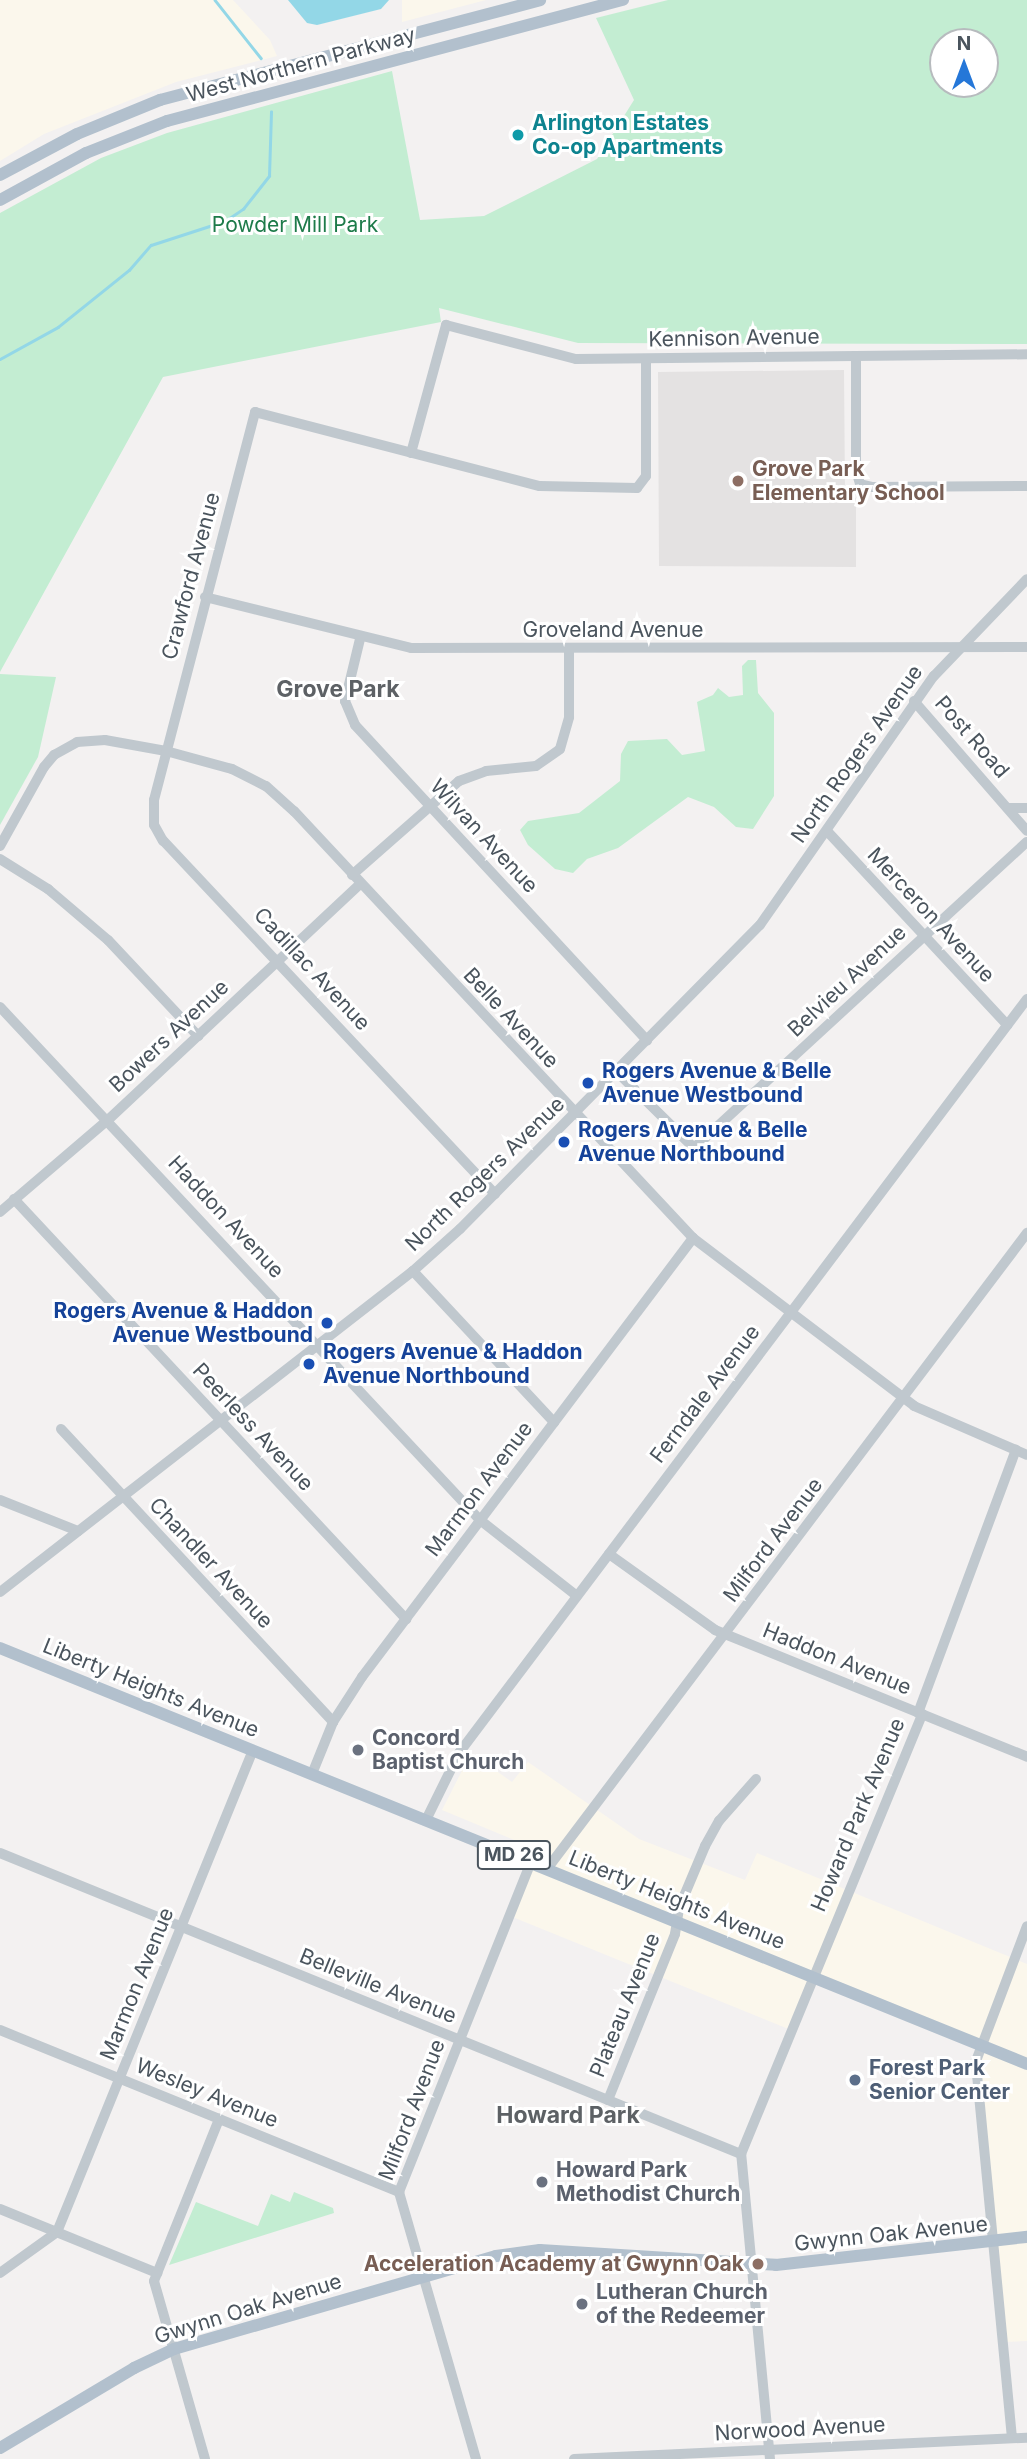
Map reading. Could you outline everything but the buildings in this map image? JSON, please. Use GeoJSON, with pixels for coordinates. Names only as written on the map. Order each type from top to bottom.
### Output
{"type":"FeatureCollection","features":[{"type":"Feature","properties":{"kind":"main road","name":"West Northern Parkway"},"geometry":{"type":"LineString","coordinates":[[0,175],[66,139],[160,100],[540,0]]}},
{"type":"Feature","properties":{"kind":"main road","name":"West Northern Parkway"},"geometry":{"type":"LineString","coordinates":[[0,200],[86,153],[167,121],[623,0]]}},
{"type":"Feature","properties":{"kind":"main road","name":"Liberty Heights Avenue"},"geometry":{"type":"LineString","coordinates":[[0,1648],[1027,2064]]}},
{"type":"Feature","properties":{"kind":"main road","name":"Gwynn Oak Avenue"},"geometry":{"type":"LineString","coordinates":[[0,2448],[134,2368],[174,2349],[496,2256],[540,2250],[752,2266],[993,2244],[1027,2237]]}},
{"type":"Feature","properties":{"kind":"street","name":"Kennison Avenue"},"geometry":{"type":"LineString","coordinates":[[411,453],[446,325],[563,356],[646,359],[1027,354]]}},
{"type":"Feature","properties":{"kind":"street"},"geometry":{"type":"LineString","coordinates":[[856,356],[856,470],[860,484],[872,488],[1027,486]]}},
{"type":"Feature","properties":{"kind":"street"},"geometry":{"type":"LineString","coordinates":[[411,453],[540,486],[637,488],[646,477],[646,359]]}},
{"type":"Feature","properties":{"kind":"street","name":"Crawford Avenue"},"geometry":{"type":"LineString","coordinates":[[166,751],[255,412],[411,453]]}},
{"type":"Feature","properties":{"kind":"street","name":"North Rogers Avenue"},"geometry":{"type":"LineString","coordinates":[[0,1592],[413,1271],[495,1194],[760,925],[914,701],[959,648],[1027,579]]}},
{"type":"Feature","properties":{"kind":"street","name":"Groveland Avenue"},"geometry":{"type":"LineString","coordinates":[[205,597],[360,639],[411,648],[1027,647]]}},
{"type":"Feature","properties":{"kind":"street","name":"Wilvan Avenue"},"geometry":{"type":"LineString","coordinates":[[360,639],[345,693],[346,709],[355,725],[647,1040]]}},
{"type":"Feature","properties":{"kind":"street"},"geometry":{"type":"LineString","coordinates":[[352,875],[429,804],[472,775],[527,769],[545,763],[560,749],[569,717],[569,649]]}},
{"type":"Feature","properties":{"kind":"street","name":"Post Road"},"geometry":{"type":"LineString","coordinates":[[914,701],[1027,831]]}},
{"type":"Feature","properties":{"kind":"street","name":"Belle Avenue"},"geometry":{"type":"LineString","coordinates":[[0,846],[54,755],[90,740],[166,751],[232,769],[266,786],[693,1238],[923,1411],[1027,1455]]}},
{"type":"Feature","properties":{"kind":"street","name":"Cadillac Avenue"},"geometry":{"type":"LineString","coordinates":[[166,751],[153,807],[158,832],[495,1194]]}},
{"type":"Feature","properties":{"kind":"street"},"geometry":{"type":"LineString","coordinates":[[1008,808],[1027,808]]}},
{"type":"Feature","properties":{"kind":"street","name":"Merceron Avenue"},"geometry":{"type":"LineString","coordinates":[[827,831],[1007,1026]]}},
{"type":"Feature","properties":{"kind":"street","name":"Belvieu Avenue"},"geometry":{"type":"LineString","coordinates":[[617,1072],[694,1148],[1027,842]]}},
{"type":"Feature","properties":{"kind":"street"},"geometry":{"type":"LineString","coordinates":[[0,859],[48,889],[108,940],[198,1036]]}},
{"type":"Feature","properties":{"kind":"street","name":"Bowers Avenue"},"geometry":{"type":"LineString","coordinates":[[0,1212],[109,1119],[360,884]]}},
{"type":"Feature","properties":{"kind":"street","name":"Ferndale Avenue"},"geometry":{"type":"LineString","coordinates":[[426,1820],[454,1759],[1027,999]]}},
{"type":"Feature","properties":{"kind":"street","name":"Haddon Avenue"},"geometry":{"type":"LineString","coordinates":[[0,1007],[109,1119],[480,1520],[577,1596]]}},
{"type":"Feature","properties":{"kind":"street","name":"Peerless Avenue"},"geometry":{"type":"LineString","coordinates":[[14,1199],[406,1619]]}},
{"type":"Feature","properties":{"kind":"street","name":"Milford Avenue"},"geometry":{"type":"LineString","coordinates":[[547,1869],[1027,1233]]}},
{"type":"Feature","properties":{"kind":"street","name":"Marmon Avenue"},"geometry":{"type":"LineString","coordinates":[[312,1774],[334,1722],[406,1619],[693,1238]]}},
{"type":"Feature","properties":{"kind":"street"},"geometry":{"type":"LineString","coordinates":[[413,1271],[554,1422]]}},
{"type":"Feature","properties":{"kind":"street","name":"Chandler Avenue"},"geometry":{"type":"LineString","coordinates":[[61,1429],[334,1722]]}},
{"type":"Feature","properties":{"kind":"street","name":"Howard Park Avenue"},"geometry":{"type":"LineString","coordinates":[[770,2454],[741,2154],[811,1976],[920,1714],[1016,1450]]}},
{"type":"Feature","properties":{"kind":"street"},"geometry":{"type":"LineString","coordinates":[[0,1500],[78,1531]]}},
{"type":"Feature","properties":{"kind":"street","name":"Haddon Avenue"},"geometry":{"type":"LineString","coordinates":[[609,1554],[726,1635],[1027,1757]]}},
{"type":"Feature","properties":{"kind":"street","name":"Marmon Avenue"},"geometry":{"type":"LineString","coordinates":[[57,2232],[253,1750]]}},
{"type":"Feature","properties":{"kind":"street","name":"Plateau Avenue"},"geometry":{"type":"LineString","coordinates":[[608,2099],[675,1934],[676,1921],[712,1833],[756,1779]]}},
{"type":"Feature","properties":{"kind":"street","name":"Belleville Avenue"},"geometry":{"type":"LineString","coordinates":[[0,1853],[741,2154]]}},
{"type":"Feature","properties":{"kind":"street","name":"Milford Avenue"},"geometry":{"type":"LineString","coordinates":[[476,2459],[399,2192],[531,1863]]}},
{"type":"Feature","properties":{"kind":"street"},"geometry":{"type":"LineString","coordinates":[[1012,2438],[976,2061],[1027,1926]]}},
{"type":"Feature","properties":{"kind":"street","name":"Wesley Avenue"},"geometry":{"type":"LineString","coordinates":[[0,2030],[399,2192]]}},
{"type":"Feature","properties":{"kind":"street"},"geometry":{"type":"LineString","coordinates":[[205,2459],[154,2281],[219,2119]]}},
{"type":"Feature","properties":{"kind":"street"},"geometry":{"type":"LineString","coordinates":[[0,2209],[157,2273]]}},
{"type":"Feature","properties":{"kind":"street"},"geometry":{"type":"LineString","coordinates":[[0,2273],[57,2232]]}},
{"type":"Feature","properties":{"kind":"street","name":"Norwood Avenue"},"geometry":{"type":"LineString","coordinates":[[574,2459],[770,2454],[1027,2438]]}},
{"type":"Feature","properties":{"kind":"shaded area"},"geometry":{"type":"Polygon","coordinates":[[[0,0],[233,0],[270,40],[277,56],[176,82],[44,134],[0,161],[0,0]]]}},
{"type":"Feature","properties":{"kind":"shaded area"},"geometry":{"type":"Polygon","coordinates":[[[402,0],[486,0],[402,22],[402,0]]]}},
{"type":"Feature","properties":{"kind":"shaded area"},"geometry":{"type":"Polygon","coordinates":[[[844,370],[845,494],[856,498],[856,567],[659,566],[658,372],[844,370]]]}},
{"type":"Feature","properties":{"kind":"shaded area"},"geometry":{"type":"Polygon","coordinates":[[[471,1753],[512,1782],[528,1762],[639,1839],[745,1880],[757,1853],[1027,1964],[1027,2341],[1004,2342],[979,2044],[814,1976],[791,2030],[510,1916],[536,1849],[442,1810],[471,1753]]]}},
{"type":"Feature","properties":{"kind":"green space","name":"Powder Mill Park"},"geometry":{"type":"Polygon","coordinates":[[[668,0],[1027,0],[1027,344],[578,343],[439,308],[441,322],[163,377],[0,672],[0,213],[101,158],[167,133],[392,71],[420,220],[484,216],[597,159],[634,100],[596,18],[668,0]]]}},
{"type":"Feature","properties":{"kind":"green space"},"geometry":{"type":"Polygon","coordinates":[[[748,660],[756,660],[758,693],[774,713],[774,796],[753,829],[736,827],[714,807],[688,797],[618,848],[587,859],[573,873],[555,869],[528,845],[520,830],[528,821],[579,813],[620,781],[621,754],[628,741],[667,739],[682,755],[705,751],[697,702],[713,695],[718,688],[729,697],[743,695],[742,666],[748,660]]]}},
{"type":"Feature","properties":{"kind":"green space"},"geometry":{"type":"Polygon","coordinates":[[[0,674],[56,677],[38,757],[0,825],[0,674]]]}},
{"type":"Feature","properties":{"kind":"green space"},"geometry":{"type":"Polygon","coordinates":[[[294,2192],[333,2208],[334,2213],[169,2265],[196,2202],[258,2226],[271,2194],[290,2202],[294,2192]]]}},
{"type":"Feature","properties":{"kind":"water"},"geometry":{"type":"Polygon","coordinates":[[[288,0],[389,0],[381,9],[317,25],[307,23],[288,0]]]}},
{"type":"Feature","properties":{"kind":"waterway"},"geometry":{"type":"LineString","coordinates":[[215,0],[261,58]]}},
{"type":"Feature","properties":{"kind":"waterway"},"geometry":{"type":"LineString","coordinates":[[0,359],[58,327],[129,270],[151,245],[225,221],[243,209],[269,176],[271,112]]}},
{"type":"Feature","properties":{"kind":"place","name":"Arlington Estates Co-op Apartments"},"geometry":{"type":"Point","coordinates":[518,135]}},
{"type":"Feature","properties":{"kind":"place","name":"Grove Park Elementary School"},"geometry":{"type":"Point","coordinates":[738,481]}},
{"type":"Feature","properties":{"kind":"place","name":"Rogers Avenue & Belle Avenue Westbound"},"geometry":{"type":"Point","coordinates":[588,1083]}},
{"type":"Feature","properties":{"kind":"place","name":"Rogers Avenue & Belle Avenue Northbound"},"geometry":{"type":"Point","coordinates":[564,1142]}},
{"type":"Feature","properties":{"kind":"place","name":"Rogers Avenue & Haddon Avenue Westbound"},"geometry":{"type":"Point","coordinates":[327,1323]}},
{"type":"Feature","properties":{"kind":"place","name":"Rogers Avenue & Haddon Avenue Northbound"},"geometry":{"type":"Point","coordinates":[309,1364]}},
{"type":"Feature","properties":{"kind":"place","name":"Concord Baptist Church"},"geometry":{"type":"Point","coordinates":[358,1750]}},
{"type":"Feature","properties":{"kind":"place","name":"Forest Park Senior Center"},"geometry":{"type":"Point","coordinates":[855,2080]}},
{"type":"Feature","properties":{"kind":"place","name":"Howard Park Methodist Church"},"geometry":{"type":"Point","coordinates":[542,2182]}},
{"type":"Feature","properties":{"kind":"place","name":"Acceleration Academy at Gwynn Oak"},"geometry":{"type":"Point","coordinates":[758,2264]}},
{"type":"Feature","properties":{"kind":"place","name":"Lutheran Church of the Redeemer"},"geometry":{"type":"Point","coordinates":[582,2304]}},
{"type":"Feature","properties":{"kind":"district","name":"Grove Park"},"geometry":{"type":"Point","coordinates":[338,689]}},
{"type":"Feature","properties":{"kind":"district","name":"Howard Park"},"geometry":{"type":"Point","coordinates":[568,2115]}}]}
